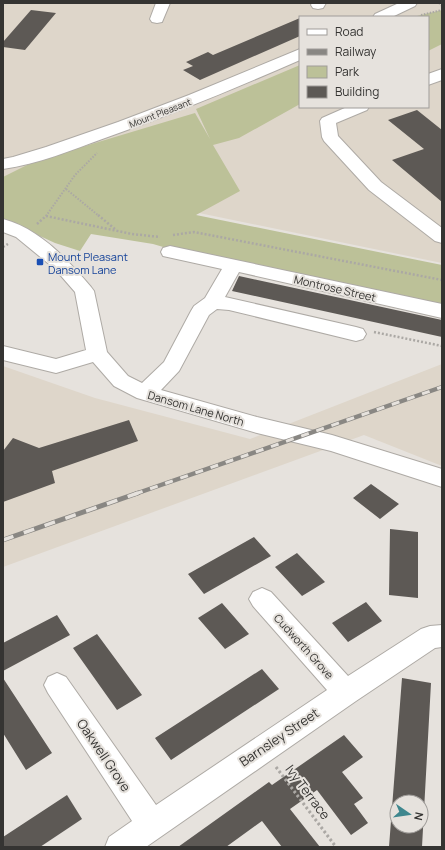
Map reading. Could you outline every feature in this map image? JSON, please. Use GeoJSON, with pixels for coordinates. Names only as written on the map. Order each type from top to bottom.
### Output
{"type":"FeatureCollection","features":[{"type":"Feature","properties":{"kind":"main road"},"geometry":{"type":"LineString","coordinates":[[157,19],[163,3]]}},
{"type":"Feature","properties":{"kind":"main road"},"geometry":{"type":"LineString","coordinates":[[384,16],[426,3]]}},
{"type":"Feature","properties":{"kind":"main road","name":"Mount Pleasant"},"geometry":{"type":"LineString","coordinates":[[7,165],[92,138],[161,113],[225,88],[299,54]]}},
{"type":"Feature","properties":{"kind":"main road"},"geometry":{"type":"LineString","coordinates":[[429,80],[442,74]]}},
{"type":"Feature","properties":{"kind":"main road"},"geometry":{"type":"LineString","coordinates":[[359,108],[328,121],[330,137],[375,186],[442,237]]}},
{"type":"Feature","properties":{"kind":"main road"},"geometry":{"type":"LineString","coordinates":[[3,225],[23,233],[62,265],[84,292],[97,354],[56,366],[3,353]]}},
{"type":"Feature","properties":{"kind":"main road","name":"Montrose Street"},"geometry":{"type":"LineString","coordinates":[[167,242],[233,265],[441,310]]}},
{"type":"Feature","properties":{"kind":"main road"},"geometry":{"type":"LineString","coordinates":[[145,393],[172,366],[201,311],[213,302],[233,265]]}},
{"type":"Feature","properties":{"kind":"main road"},"geometry":{"type":"LineString","coordinates":[[213,302],[229,304],[356,334]]}},
{"type":"Feature","properties":{"kind":"main road","name":"Dansom Lane North"},"geometry":{"type":"LineString","coordinates":[[97,354],[121,381],[145,393],[257,425],[332,443],[442,478]]}},
{"type":"Feature","properties":{"kind":"main road","name":"Cudworth Grove"},"geometry":{"type":"LineString","coordinates":[[262,599],[346,692]]}},
{"type":"Feature","properties":{"kind":"main road","name":"Barnsley Street"},"geometry":{"type":"LineString","coordinates":[[120,847],[346,692],[430,637],[442,636]]}},
{"type":"Feature","properties":{"kind":"main road","name":"Oakwell Grove"},"geometry":{"type":"LineString","coordinates":[[57,685],[152,824]]}},
{"type":"Feature","properties":{"kind":"path"},"geometry":{"type":"LineString","coordinates":[[439,3],[442,6]]}},
{"type":"Feature","properties":{"kind":"path"},"geometry":{"type":"LineString","coordinates":[[409,9],[442,10]]}},
{"type":"Feature","properties":{"kind":"path"},"geometry":{"type":"LineString","coordinates":[[23,233],[46,216],[76,175],[98,152]]}},
{"type":"Feature","properties":{"kind":"path"},"geometry":{"type":"LineString","coordinates":[[66,189],[118,232]]}},
{"type":"Feature","properties":{"kind":"path"},"geometry":{"type":"LineString","coordinates":[[46,216],[118,232],[156,238],[167,242],[194,232],[442,280]]}},
{"type":"Feature","properties":{"kind":"path"},"geometry":{"type":"LineString","coordinates":[[356,334],[367,330],[442,346]]}},
{"type":"Feature","properties":{"kind":"path","name":"Ivy Terrace"},"geometry":{"type":"LineString","coordinates":[[263,749],[336,847]]}},
{"type":"Feature","properties":{"kind":"shaded area"},"geometry":{"type":"Polygon","coordinates":[[[3,3],[442,3],[442,263],[199,213],[3,213],[3,3]]]}},
{"type":"Feature","properties":{"kind":"shaded area"},"geometry":{"type":"Polygon","coordinates":[[[442,364],[442,466],[364,435],[3,567],[3,366],[95,398],[250,439],[442,364]]]}},
{"type":"Feature","properties":{"kind":"green space"},"geometry":{"type":"Polygon","coordinates":[[[442,10],[442,44],[429,50],[429,16],[417,16],[442,10]]]}},
{"type":"Feature","properties":{"kind":"green space"},"geometry":{"type":"Polygon","coordinates":[[[299,65],[299,105],[239,138],[213,145],[240,191],[196,215],[442,265],[442,313],[208,260],[153,244],[91,234],[80,251],[55,243],[3,219],[3,177],[35,161],[195,113],[210,139],[196,109],[299,65]]]}},
{"type":"Feature","properties":{"kind":"building"},"geometry":{"type":"Polygon","coordinates":[[[31,10],[56,13],[25,50],[3,47],[3,42],[31,10]]]}},
{"type":"Feature","properties":{"kind":"building"},"geometry":{"type":"Polygon","coordinates":[[[299,18],[299,36],[200,80],[183,70],[193,66],[186,62],[208,52],[213,55],[299,18]]]}},
{"type":"Feature","properties":{"kind":"building"},"geometry":{"type":"Polygon","coordinates":[[[417,110],[442,130],[442,202],[392,160],[424,149],[388,120],[417,110]]]}},
{"type":"Feature","properties":{"kind":"building"},"geometry":{"type":"Polygon","coordinates":[[[239,276],[442,320],[442,337],[232,291],[239,276]]]}},
{"type":"Feature","properties":{"kind":"building"},"geometry":{"type":"Polygon","coordinates":[[[129,420],[138,441],[52,471],[55,483],[3,502],[3,451],[13,438],[39,448],[129,420]]]}},
{"type":"Feature","properties":{"kind":"building"},"geometry":{"type":"Polygon","coordinates":[[[371,484],[399,504],[380,519],[353,498],[371,484]]]}},
{"type":"Feature","properties":{"kind":"building"},"geometry":{"type":"Polygon","coordinates":[[[390,529],[418,532],[418,598],[389,595],[390,529]]]}},
{"type":"Feature","properties":{"kind":"building"},"geometry":{"type":"Polygon","coordinates":[[[254,537],[271,556],[204,594],[188,574],[254,537]]]}},
{"type":"Feature","properties":{"kind":"building"},"geometry":{"type":"Polygon","coordinates":[[[297,553],[325,582],[302,596],[275,567],[297,553]]]}},
{"type":"Feature","properties":{"kind":"building"},"geometry":{"type":"Polygon","coordinates":[[[366,602],[382,621],[348,642],[332,623],[366,602]]]}},
{"type":"Feature","properties":{"kind":"building"},"geometry":{"type":"Polygon","coordinates":[[[222,603],[249,634],[225,649],[198,618],[222,603]]]}},
{"type":"Feature","properties":{"kind":"building"},"geometry":{"type":"Polygon","coordinates":[[[57,615],[70,635],[3,671],[3,643],[57,615]]]}},
{"type":"Feature","properties":{"kind":"building"},"geometry":{"type":"Polygon","coordinates":[[[97,634],[142,695],[117,710],[73,648],[97,634]]]}},
{"type":"Feature","properties":{"kind":"building"},"geometry":{"type":"Polygon","coordinates":[[[262,669],[279,689],[171,760],[155,738],[262,669]]]}},
{"type":"Feature","properties":{"kind":"building"},"geometry":{"type":"Polygon","coordinates":[[[3,678],[52,753],[26,770],[3,733],[3,678]]]}},
{"type":"Feature","properties":{"kind":"building"},"geometry":{"type":"Polygon","coordinates":[[[402,678],[431,683],[425,794],[393,794],[402,678]]]}},
{"type":"Feature","properties":{"kind":"building"},"geometry":{"type":"Polygon","coordinates":[[[344,735],[363,757],[342,772],[363,798],[354,804],[368,823],[351,835],[317,790],[290,809],[320,847],[282,847],[262,821],[226,847],[178,847],[269,782],[272,785],[344,735]]]}},
{"type":"Feature","properties":{"kind":"building"},"geometry":{"type":"Polygon","coordinates":[[[67,795],[82,819],[40,847],[3,847],[3,837],[67,795]]]}},
{"type":"Feature","properties":{"kind":"building"},"geometry":{"type":"Polygon","coordinates":[[[390,834],[423,834],[422,847],[389,847],[390,834]]]}},
{"type":"Feature","properties":{"kind":"railway"},"geometry":{"type":"LineString","coordinates":[[135,494],[442,387]]}},
{"type":"Feature","properties":{"kind":"railway"},"geometry":{"type":"LineString","coordinates":[[3,540],[138,493]]}},
{"type":"Feature","properties":{"kind":"place","name":"Mount Pleasant Dansom Lane"},"geometry":{"type":"Point","coordinates":[40,262]}}]}
